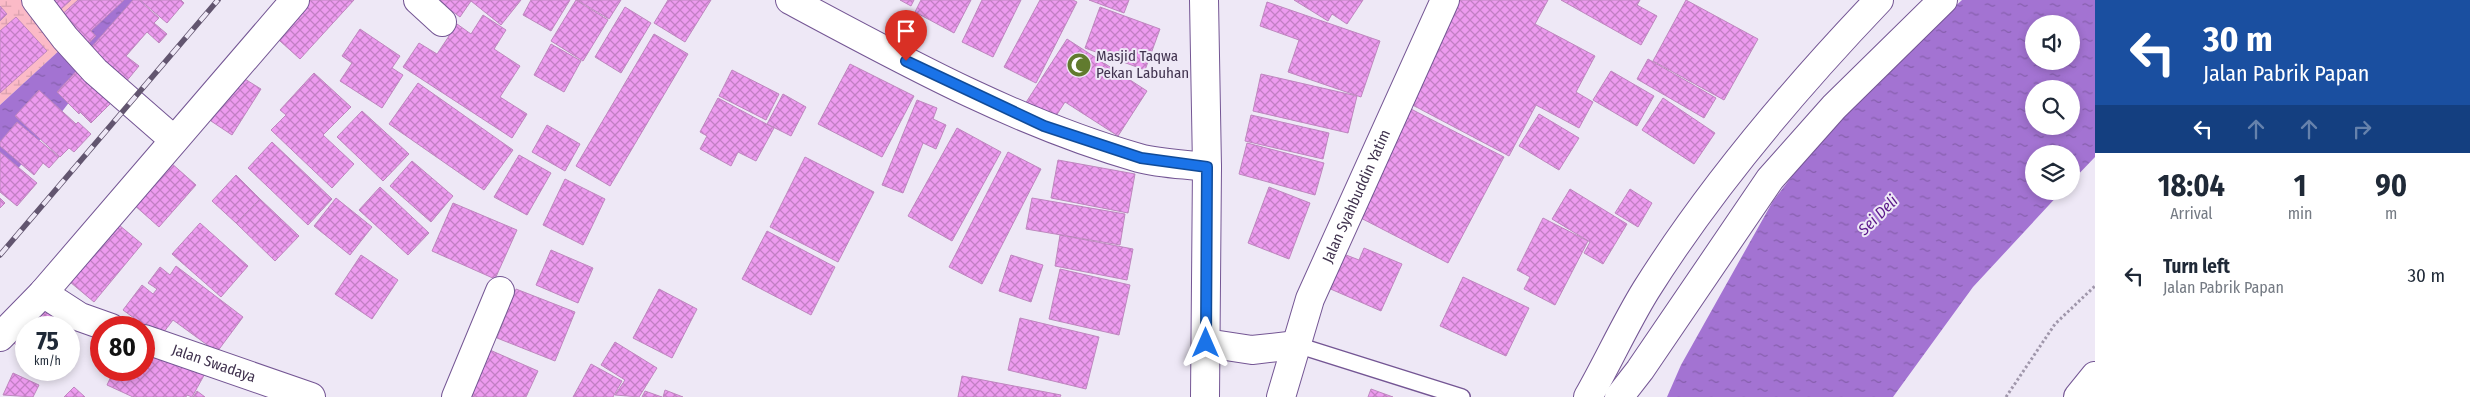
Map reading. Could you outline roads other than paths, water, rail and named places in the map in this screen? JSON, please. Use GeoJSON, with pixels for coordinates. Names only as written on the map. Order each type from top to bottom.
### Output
{"type":"FeatureCollection","features":[{"type":"Feature","properties":{"kind":"main road"},"geometry":{"type":"LineString","coordinates":[[36,0],[65,38],[95,71],[174,140]]}},
{"type":"Feature","properties":{"kind":"main road"},"geometry":{"type":"LineString","coordinates":[[0,337],[43,293],[295,0]]}},
{"type":"Feature","properties":{"kind":"main road"},"geometry":{"type":"LineString","coordinates":[[418,0],[442,22]]}},
{"type":"Feature","properties":{"kind":"main road"},"geometry":{"type":"LineString","coordinates":[[790,0],[923,69],[1044,126],[1141,158],[1207,167]]}},
{"type":"Feature","properties":{"kind":"main road"},"geometry":{"type":"LineString","coordinates":[[1204,0],[1207,167],[1205,397]]}},
{"type":"Feature","properties":{"kind":"main road","name":"Jalan Syahbuddin Yatim"},"geometry":{"type":"LineString","coordinates":[[1281,397],[1310,299],[1445,0]]}},
{"type":"Feature","properties":{"kind":"main road"},"geometry":{"type":"LineString","coordinates":[[1588,397],[1646,291],[1710,196],[1814,68],[1879,0]]}},
{"type":"Feature","properties":{"kind":"main road"},"geometry":{"type":"LineString","coordinates":[[1619,397],[1640,370],[1770,179],[1834,107],[1943,0]]}},
{"type":"Feature","properties":{"kind":"main road"},"geometry":{"type":"LineString","coordinates":[[456,397],[500,292]]}},
{"type":"Feature","properties":{"kind":"main road"},"geometry":{"type":"LineString","coordinates":[[43,293],[80,317],[90,321]]}},
{"type":"Feature","properties":{"kind":"main road","name":"Jalan Swadaya"},"geometry":{"type":"LineString","coordinates":[[155,343],[311,397]]}},
{"type":"Feature","properties":{"kind":"main road"},"geometry":{"type":"LineString","coordinates":[[1206,343],[1252,350],[1297,345]]}},
{"type":"Feature","properties":{"kind":"main road"},"geometry":{"type":"LineString","coordinates":[[2078,397],[2095,376]]}},
{"type":"Feature","properties":{"kind":"lane"},"geometry":{"type":"LineString","coordinates":[[1297,345],[1462,397]]}},
{"type":"Feature","properties":{"kind":"water"},"geometry":{"type":"Polygon","coordinates":[[[108,0],[148,0],[0,192],[0,105],[62,48],[108,0]]]}},
{"type":"Feature","properties":{"kind":"water","name":"Sei Deli"},"geometry":{"type":"Polygon","coordinates":[[[1962,0],[2095,0],[2095,157],[2080,173],[2080,145],[2025,145],[2025,200],[2054,200],[1973,287],[1893,397],[1667,397],[1681,365],[1773,201],[1842,111],[1962,0]]]}},
{"type":"Feature","properties":{"kind":"railway"},"geometry":{"type":"LineString","coordinates":[[0,255],[218,0]]}},
{"type":"Feature","properties":{"kind":"place","name":"Masjid Taqwa Pekan Labuhan"},"geometry":{"type":"Point","coordinates":[1079,65]}}]}
